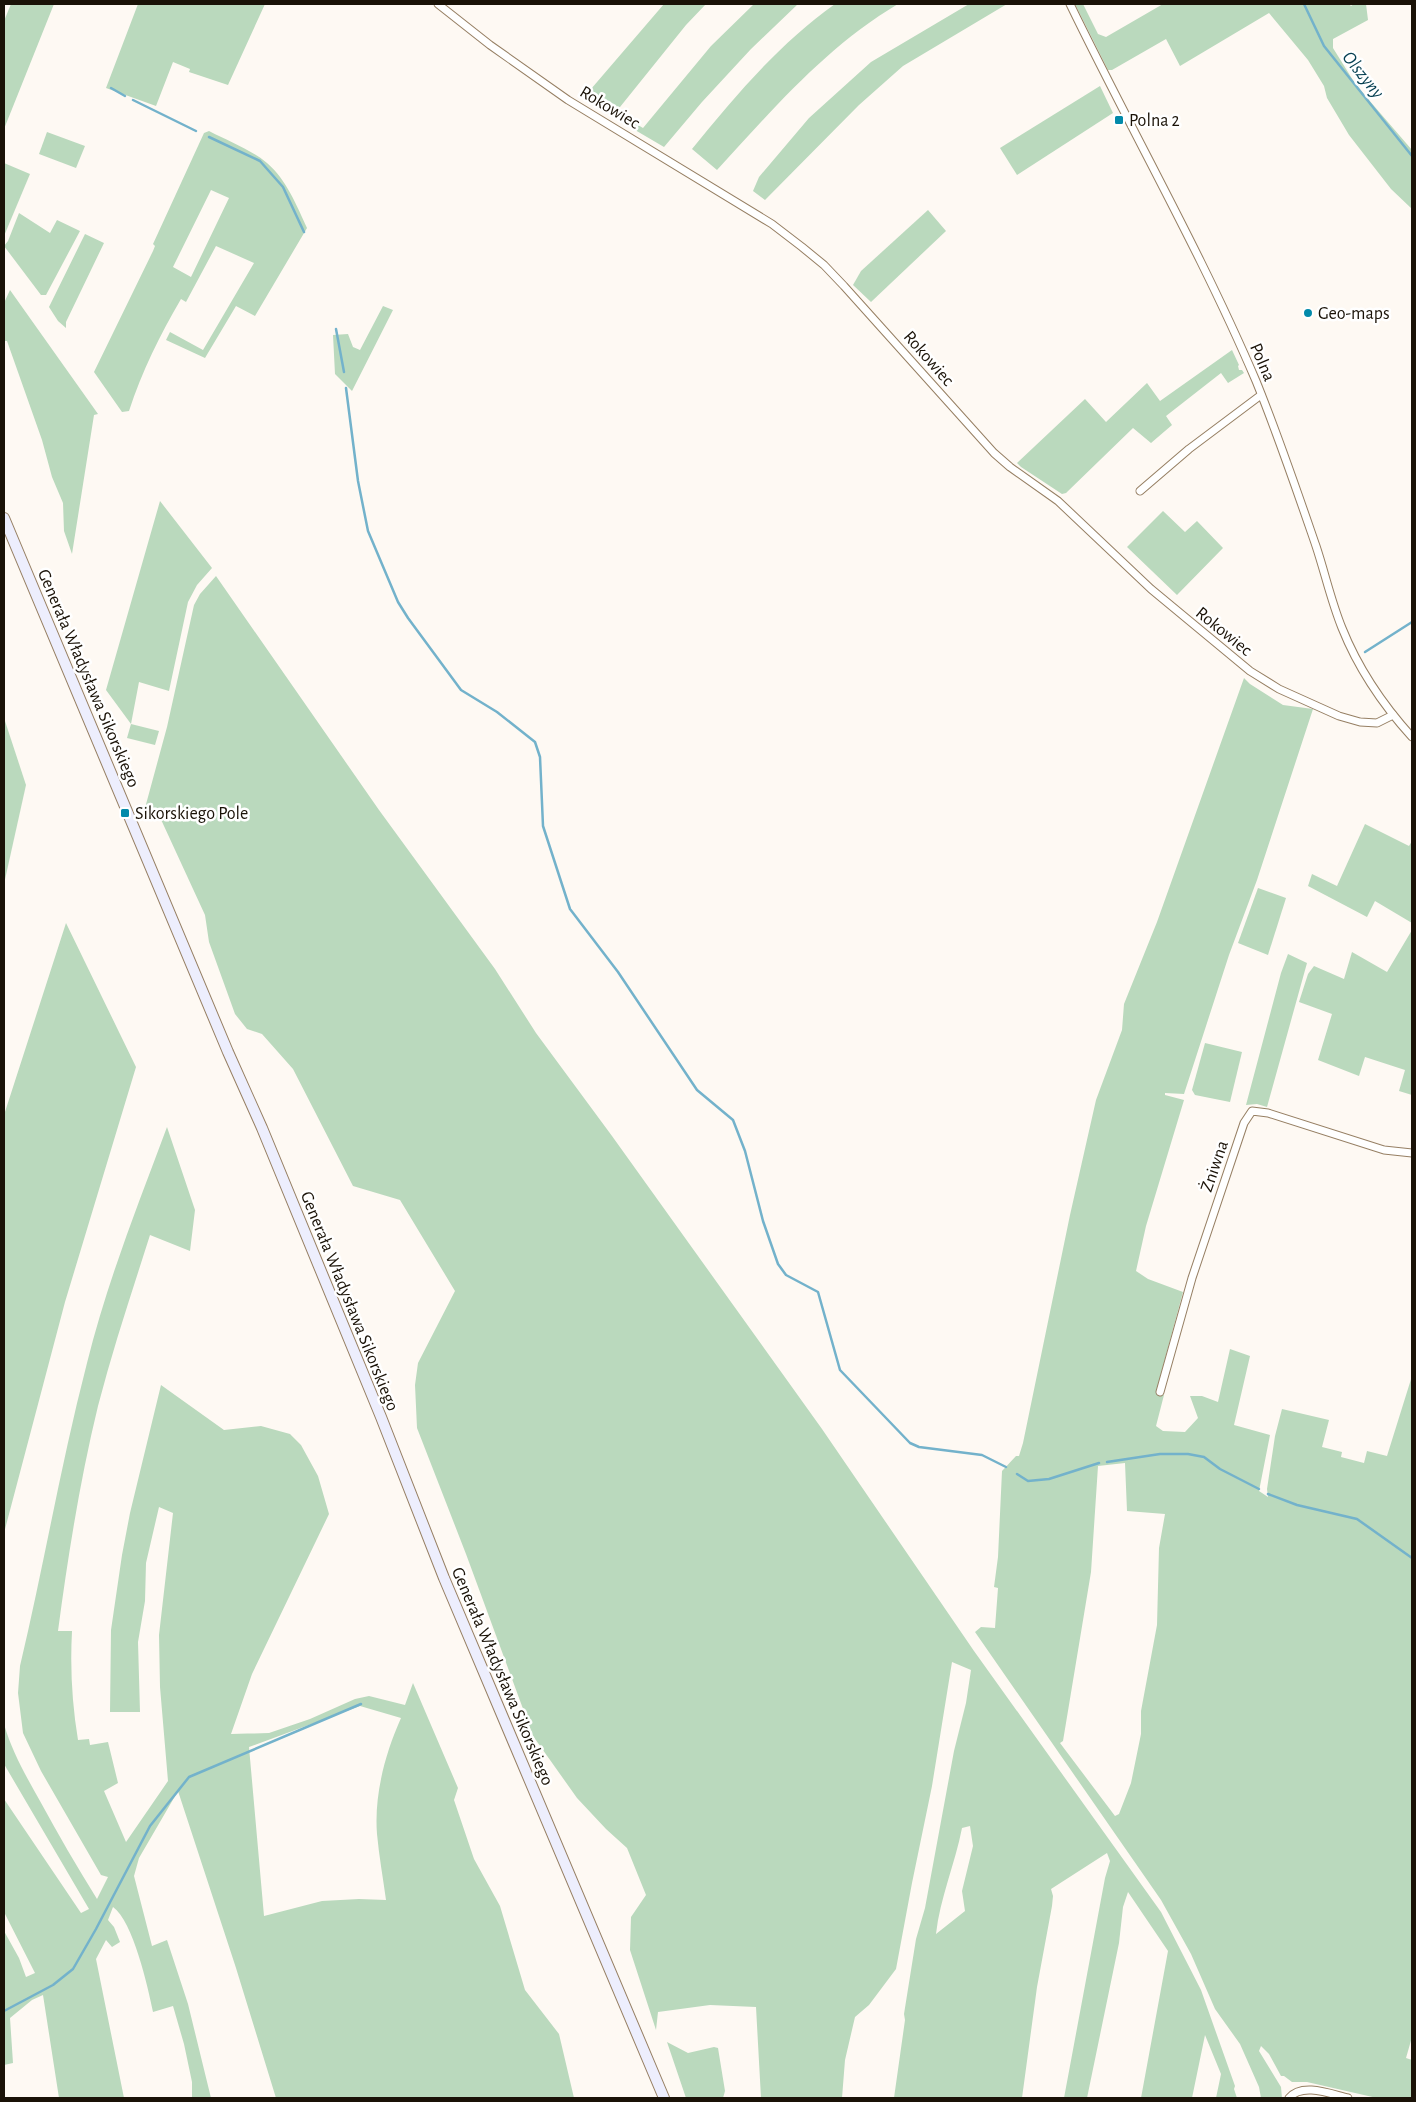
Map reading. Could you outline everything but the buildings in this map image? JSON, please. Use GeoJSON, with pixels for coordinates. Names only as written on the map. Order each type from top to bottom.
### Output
{"type":"FeatureCollection","features":[{"type":"Feature","properties":{"kind":"street","name":"Rokowiec"},"geometry":{"type":"LineString","coordinates":[[438,4],[490,45],[568,100],[772,224],[810,253],[844,286],[994,452],[1010,467],[1058,501],[1151,589],[1242,665],[1280,688],[1339,716],[1360,722],[1377,723],[1392,715]]}},
{"type":"Feature","properties":{"kind":"street","name":"Polna"},"geometry":{"type":"LineString","coordinates":[[1070,4],[1208,275],[1261,395],[1351,650],[1373,688],[1392,715],[1412,737]]}},
{"type":"Feature","properties":{"kind":"street"},"geometry":{"type":"LineString","coordinates":[[1140,491],[1189,449],[1261,395]]}},
{"type":"Feature","properties":{"kind":"street","name":"Generała Władysława Sikorskiego"},"geometry":{"type":"LineString","coordinates":[[4,518],[224,1043],[262,1128],[444,1578],[664,2098]]}},
{"type":"Feature","properties":{"kind":"street","name":"Żniwna"},"geometry":{"type":"LineString","coordinates":[[1160,1392],[1206,1234],[1244,1123],[1252,1111],[1268,1113],[1384,1150],[1412,1153]]}},
{"type":"Feature","properties":{"kind":"street"},"geometry":{"type":"LineString","coordinates":[[1291,2095],[1312,2091],[1348,2098]]}},
{"type":"Feature","properties":{"kind":"green space"},"geometry":{"type":"Polygon","coordinates":[[[11,4],[54,4],[4,129],[4,21],[11,4]]]}},
{"type":"Feature","properties":{"kind":"green space"},"geometry":{"type":"Polygon","coordinates":[[[138,4],[265,4],[228,85],[189,72],[190,69],[173,62],[156,106],[106,88],[138,4]]]}},
{"type":"Feature","properties":{"kind":"green space"},"geometry":{"type":"Polygon","coordinates":[[[664,4],[706,4],[686,25],[616,112],[643,128],[711,46],[754,4],[798,4],[751,49],[664,147],[589,103],[585,96],[664,4]]]}},
{"type":"Feature","properties":{"kind":"green space"},"geometry":{"type":"Polygon","coordinates":[[[835,4],[898,4],[872,21],[824,59],[780,102],[717,170],[692,149],[741,90],[776,53],[835,4]]]}},
{"type":"Feature","properties":{"kind":"green space"},"geometry":{"type":"Polygon","coordinates":[[[969,4],[1007,4],[903,66],[859,105],[765,200],[753,191],[759,177],[809,118],[871,62],[969,4]]]}},
{"type":"Feature","properties":{"kind":"green space"},"geometry":{"type":"Polygon","coordinates":[[[1075,4],[1083,4],[1098,34],[1106,37],[1163,4],[1349,4],[1351,6],[1354,4],[1366,4],[1368,20],[1333,39],[1333,48],[1356,85],[1412,150],[1412,209],[1391,189],[1349,135],[1327,98],[1324,86],[1308,60],[1269,13],[1180,66],[1166,39],[1112,70],[1108,70],[1075,4]]]}},
{"type":"Feature","properties":{"kind":"green space"},"geometry":{"type":"Polygon","coordinates":[[[1100,86],[1113,113],[1017,175],[1000,148],[1100,86]]]}},
{"type":"Feature","properties":{"kind":"green space"},"geometry":{"type":"Polygon","coordinates":[[[209,131],[246,149],[274,169],[295,202],[307,228],[255,316],[236,306],[205,358],[166,340],[170,332],[203,350],[254,263],[216,246],[186,302],[181,299],[166,326],[146,367],[129,411],[122,412],[94,372],[153,251],[155,246],[153,244],[204,133],[209,131]],[[211,190],[173,267],[191,277],[229,198],[211,190]]]}},
{"type":"Feature","properties":{"kind":"green space"},"geometry":{"type":"Polygon","coordinates":[[[47,132],[85,146],[76,168],[39,154],[47,132]]]}},
{"type":"Feature","properties":{"kind":"green space"},"geometry":{"type":"Polygon","coordinates":[[[4,163],[30,174],[4,236],[4,163]]]}},
{"type":"Feature","properties":{"kind":"green space"},"geometry":{"type":"Polygon","coordinates":[[[928,210],[946,231],[871,302],[853,285],[861,271],[928,210]]]}},
{"type":"Feature","properties":{"kind":"green space"},"geometry":{"type":"Polygon","coordinates":[[[19,213],[50,233],[57,220],[80,231],[46,295],[41,295],[4,246],[8,241],[19,213]]]}},
{"type":"Feature","properties":{"kind":"green space"},"geometry":{"type":"Polygon","coordinates":[[[85,234],[104,243],[66,322],[66,328],[58,321],[49,307],[85,234]]]}},
{"type":"Feature","properties":{"kind":"green space"},"geometry":{"type":"Polygon","coordinates":[[[10,290],[98,414],[94,415],[72,554],[64,531],[63,503],[52,477],[42,440],[7,341],[4,341],[4,303],[10,290]]]}},
{"type":"Feature","properties":{"kind":"green space"},"geometry":{"type":"Polygon","coordinates":[[[383,306],[393,310],[352,391],[335,374],[333,335],[348,334],[353,347],[360,350],[383,306]]]}},
{"type":"Feature","properties":{"kind":"green space"},"geometry":{"type":"Polygon","coordinates":[[[1232,350],[1239,365],[1239,370],[1242,370],[1244,373],[1228,383],[1221,373],[1166,416],[1172,425],[1151,443],[1133,428],[1066,493],[1062,494],[1017,463],[1085,399],[1106,422],[1147,383],[1160,401],[1232,350]]]}},
{"type":"Feature","properties":{"kind":"green space"},"geometry":{"type":"Polygon","coordinates":[[[160,501],[212,568],[197,585],[188,602],[169,691],[139,682],[131,724],[106,690],[160,501]]]}},
{"type":"Feature","properties":{"kind":"green space"},"geometry":{"type":"Polygon","coordinates":[[[1163,511],[1185,532],[1197,521],[1223,548],[1177,595],[1127,547],[1163,511]]]}},
{"type":"Feature","properties":{"kind":"green space"},"geometry":{"type":"Polygon","coordinates":[[[216,576],[379,810],[495,969],[536,1033],[822,1429],[974,1651],[1161,1912],[1201,1990],[1235,2086],[1237,2098],[1216,2098],[1221,2074],[1205,2035],[1192,2098],[1141,2098],[1168,1951],[1128,1892],[1123,1907],[1119,1943],[1087,2098],[1064,2098],[1105,1878],[1110,1861],[1107,1853],[1051,1889],[1053,1896],[1052,1906],[1037,1987],[1022,2098],[894,2098],[905,2020],[904,2014],[916,1939],[925,1908],[971,1670],[952,1662],[932,1786],[896,1969],[869,2005],[855,2017],[845,2060],[842,2098],[761,2098],[756,2007],[710,2005],[658,2012],[656,2030],[630,1950],[631,1917],[646,1895],[627,1848],[577,1798],[533,1736],[417,1428],[415,1385],[418,1363],[455,1291],[400,1200],[353,1186],[293,1069],[262,1034],[247,1029],[235,1014],[209,942],[205,915],[158,813],[145,808],[167,727],[194,605],[200,594],[216,576]],[[970,1826],[962,1828],[941,1907],[936,1934],[965,1911],[962,1891],[973,1846],[970,1826]]]}},
{"type":"Feature","properties":{"kind":"green space"},"geometry":{"type":"Polygon","coordinates":[[[1244,678],[1250,684],[1283,705],[1313,709],[1184,1094],[1165,1093],[1165,1095],[1184,1100],[1146,1226],[1136,1271],[1148,1279],[1183,1292],[1156,1392],[1164,1395],[1156,1426],[1163,1431],[1185,1432],[1198,1418],[1190,1396],[1202,1396],[1218,1402],[1230,1349],[1250,1356],[1234,1425],[1270,1435],[1259,1491],[1268,1497],[1267,1489],[1275,1436],[1282,1409],[1329,1420],[1322,1447],[1342,1452],[1341,1457],[1364,1463],[1367,1451],[1387,1456],[1412,1376],[1412,2037],[1406,2058],[1412,2060],[1412,2098],[1377,2098],[1307,2082],[1292,2082],[1281,2076],[1269,2054],[1261,2046],[1259,2051],[1281,2087],[1282,2098],[1261,2098],[1259,2087],[1240,2044],[1215,2009],[1191,1954],[1161,1900],[975,1632],[981,1627],[995,1628],[998,1588],[994,1587],[998,1557],[1002,1471],[1016,1456],[1019,1456],[1023,1443],[1096,1100],[1122,1030],[1124,1004],[1157,922],[1244,678]],[[1125,1463],[1098,1466],[1091,1572],[1063,1741],[1060,1743],[1115,1816],[1119,1814],[1131,1783],[1141,1734],[1141,1711],[1157,1625],[1159,1548],[1165,1514],[1127,1511],[1125,1463]]]}},
{"type":"Feature","properties":{"kind":"green space"},"geometry":{"type":"Polygon","coordinates":[[[4,718],[26,785],[4,884],[4,718]]]}},
{"type":"Feature","properties":{"kind":"green space"},"geometry":{"type":"Polygon","coordinates":[[[131,724],[159,731],[155,745],[127,738],[131,724]]]}},
{"type":"Feature","properties":{"kind":"green space"},"geometry":{"type":"Polygon","coordinates":[[[1365,824],[1409,846],[1412,841],[1412,923],[1375,901],[1367,917],[1308,886],[1312,874],[1337,886],[1365,824]]]}},
{"type":"Feature","properties":{"kind":"green space"},"geometry":{"type":"Polygon","coordinates":[[[1258,888],[1286,898],[1268,955],[1238,943],[1258,888]]]}},
{"type":"Feature","properties":{"kind":"green space"},"geometry":{"type":"Polygon","coordinates":[[[66,923],[136,1067],[65,1302],[4,1533],[4,1115],[66,923]]]}},
{"type":"Feature","properties":{"kind":"green space"},"geometry":{"type":"Polygon","coordinates":[[[1412,930],[1412,1095],[1399,1091],[1405,1070],[1365,1057],[1359,1076],[1318,1060],[1332,1014],[1299,1002],[1308,974],[1314,966],[1344,979],[1352,952],[1387,972],[1412,930]]]}},
{"type":"Feature","properties":{"kind":"green space"},"geometry":{"type":"Polygon","coordinates":[[[1288,954],[1307,963],[1267,1107],[1257,1104],[1246,1105],[1281,973],[1288,954]]]}},
{"type":"Feature","properties":{"kind":"green space"},"geometry":{"type":"Polygon","coordinates":[[[1205,1043],[1242,1052],[1230,1102],[1195,1095],[1192,1090],[1205,1043]]]}},
{"type":"Feature","properties":{"kind":"green space"},"geometry":{"type":"Polygon","coordinates":[[[167,1127],[195,1210],[190,1251],[150,1235],[98,1406],[75,1518],[58,1631],[72,1631],[72,1686],[78,1740],[89,1739],[90,1745],[108,1742],[118,1783],[104,1791],[126,1842],[168,1781],[160,1687],[159,1635],[173,1513],[159,1507],[146,1563],[145,1601],[138,1642],[140,1712],[110,1712],[111,1630],[122,1555],[130,1513],[161,1385],[224,1430],[261,1426],[290,1434],[301,1445],[318,1476],[329,1514],[252,1674],[231,1734],[269,1733],[310,1719],[355,1699],[369,1696],[405,1705],[413,1683],[458,1788],[454,1800],[474,1859],[500,1906],[525,1990],[559,2034],[574,2098],[276,2098],[178,1791],[139,1858],[134,1876],[152,1946],[167,1940],[188,2004],[211,2098],[192,2098],[192,2082],[173,2006],[153,2012],[139,1955],[127,1926],[113,1907],[108,1920],[114,1927],[120,1942],[112,1947],[106,1940],[96,1959],[124,2098],[59,2098],[43,1995],[32,2000],[10,2018],[13,2063],[4,2065],[4,1931],[19,1958],[26,1977],[35,1973],[4,1912],[4,1799],[81,1913],[89,1909],[4,1764],[4,1724],[25,1773],[97,1899],[108,1877],[101,1875],[41,1771],[23,1733],[18,1693],[20,1666],[69,1438],[95,1333],[113,1273],[167,1127]],[[360,1706],[249,1747],[264,1916],[322,1901],[386,1900],[377,1834],[377,1804],[386,1760],[401,1718],[360,1706]]]}},
{"type":"Feature","properties":{"kind":"green space"},"geometry":{"type":"Polygon","coordinates":[[[667,2042],[688,2053],[714,2047],[718,2048],[725,2091],[723,2098],[686,2098],[667,2042]]]}},
{"type":"Feature","properties":{"kind":"waterway","name":"Olszyny"},"geometry":{"type":"LineString","coordinates":[[1304,4],[1324,46],[1412,156]]}},
{"type":"Feature","properties":{"kind":"waterway"},"geometry":{"type":"LineString","coordinates":[[111,88],[125,96]]}},
{"type":"Feature","properties":{"kind":"waterway"},"geometry":{"type":"LineString","coordinates":[[133,100],[196,131]]}},
{"type":"Feature","properties":{"kind":"waterway"},"geometry":{"type":"LineString","coordinates":[[209,137],[260,161],[283,187],[304,232]]}},
{"type":"Feature","properties":{"kind":"waterway"},"geometry":{"type":"LineString","coordinates":[[336,329],[344,372]]}},
{"type":"Feature","properties":{"kind":"waterway"},"geometry":{"type":"LineString","coordinates":[[346,388],[358,481],[368,531],[398,602],[461,690],[497,712],[535,742],[540,757],[543,826],[570,909],[618,972],[697,1090],[733,1120],[745,1151],[763,1221],[778,1264],[786,1275],[818,1292],[840,1370],[910,1443],[919,1447],[982,1455],[1006,1467]]}},
{"type":"Feature","properties":{"kind":"waterway"},"geometry":{"type":"LineString","coordinates":[[1365,652],[1412,622]]}},
{"type":"Feature","properties":{"kind":"waterway"},"geometry":{"type":"LineString","coordinates":[[1107,1462],[1160,1454],[1188,1454],[1204,1457],[1220,1469],[1259,1489]]}},
{"type":"Feature","properties":{"kind":"waterway"},"geometry":{"type":"LineString","coordinates":[[1017,1474],[1028,1481],[1049,1479],[1099,1463]]}},
{"type":"Feature","properties":{"kind":"waterway"},"geometry":{"type":"LineString","coordinates":[[1268,1494],[1297,1505],[1357,1519],[1412,1558]]}},
{"type":"Feature","properties":{"kind":"waterway"},"geometry":{"type":"LineString","coordinates":[[4,2011],[53,1985],[73,1969],[150,1826],[189,1777],[361,1704]]}},
{"type":"Feature","properties":{"kind":"place","name":"Polna 2"},"geometry":{"type":"Point","coordinates":[1119,120]}},
{"type":"Feature","properties":{"kind":"place","name":"Geo-maps"},"geometry":{"type":"Point","coordinates":[1308,313]}},
{"type":"Feature","properties":{"kind":"place","name":"Sikorskiego Pole"},"geometry":{"type":"Point","coordinates":[125,813]}}]}
